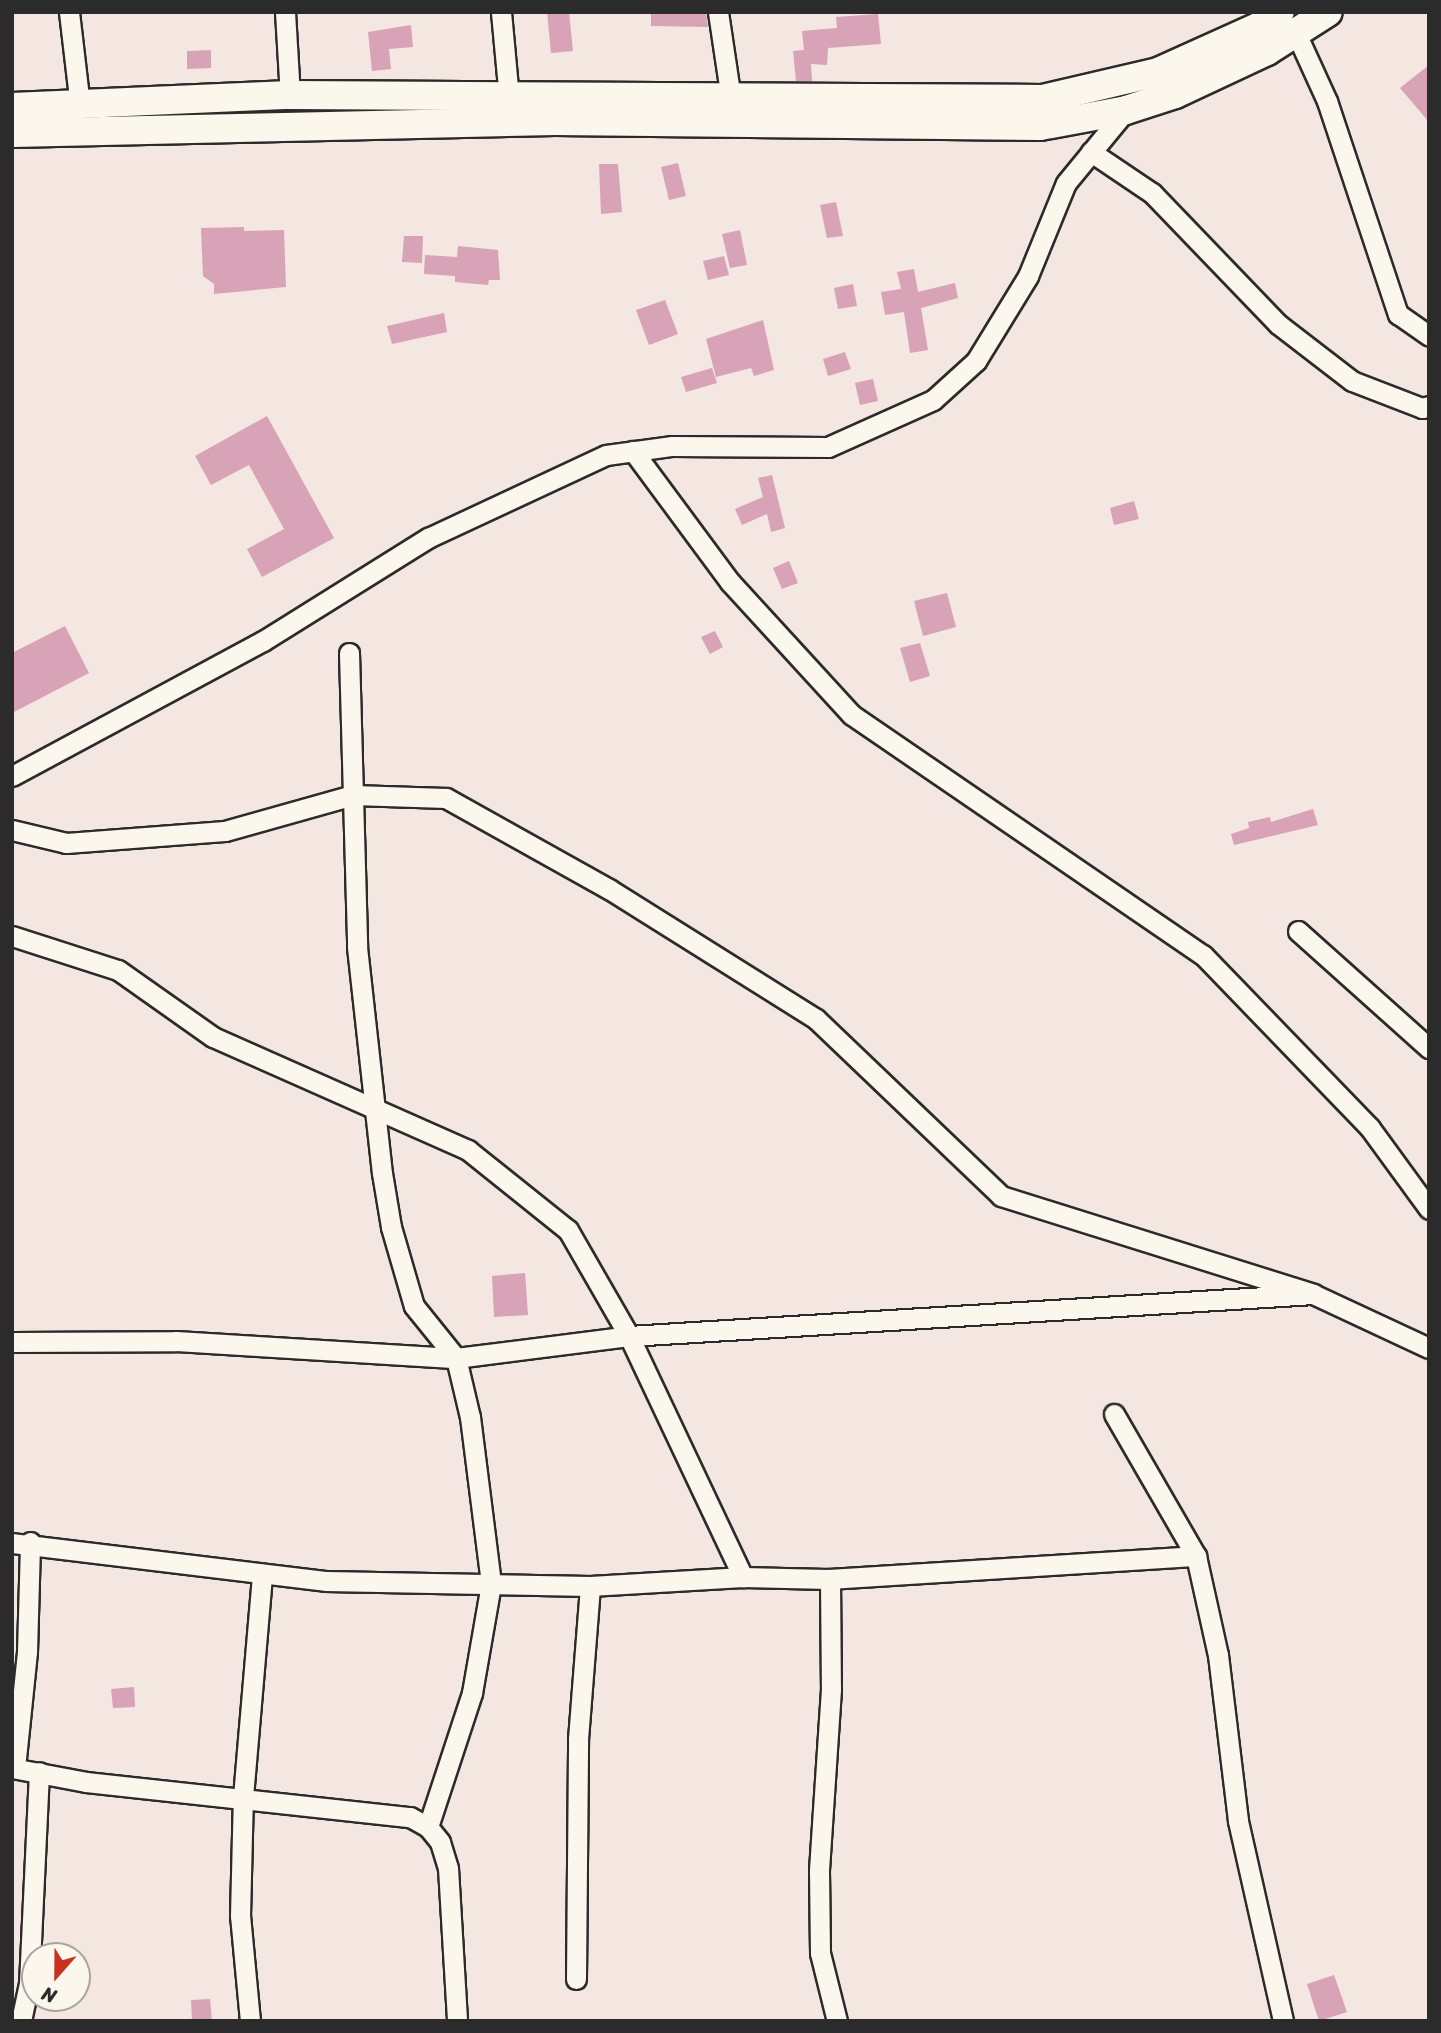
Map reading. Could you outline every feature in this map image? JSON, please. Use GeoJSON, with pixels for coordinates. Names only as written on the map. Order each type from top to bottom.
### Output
{"type":"FeatureCollection","features":[{"type":"Feature","properties":{"kind":"street"},"geometry":{"type":"LineString","coordinates":[[69,12],[80,105]]}},
{"type":"Feature","properties":{"kind":"street"},"geometry":{"type":"LineString","coordinates":[[285,12],[290,96]]}},
{"type":"Feature","properties":{"kind":"street"},"geometry":{"type":"LineString","coordinates":[[501,12],[509,98]]}},
{"type":"Feature","properties":{"kind":"street"},"geometry":{"type":"LineString","coordinates":[[718,12],[733,112]]}},
{"type":"Feature","properties":{"kind":"street"},"geometry":{"type":"LineString","coordinates":[[12,133],[555,121],[733,112],[760,99],[1043,99],[1158,72],[1260,26],[1288,23],[1328,12]]}},
{"type":"Feature","properties":{"kind":"street"},"geometry":{"type":"LineString","coordinates":[[12,107],[290,96],[509,98],[982,128],[1040,126],[1126,110],[1175,94],[1288,23]]}},
{"type":"Feature","properties":{"kind":"street"},"geometry":{"type":"LineString","coordinates":[[1288,23],[1327,101],[1398,314],[1429,336]]}},
{"type":"Feature","properties":{"kind":"street"},"geometry":{"type":"LineString","coordinates":[[12,776],[263,641],[428,538],[606,455],[672,446],[828,447],[933,400],[976,361],[1028,276],[1066,183],[1126,110]]}},
{"type":"Feature","properties":{"kind":"street"},"geometry":{"type":"LineString","coordinates":[[1091,152],[1152,193],[1278,324],[1352,382],[1422,408],[1429,406]]}},
{"type":"Feature","properties":{"kind":"street"},"geometry":{"type":"LineString","coordinates":[[633,451],[730,582],[852,715],[1203,955],[1370,1128],[1429,1209]]}},
{"type":"Feature","properties":{"kind":"street"},"geometry":{"type":"LineString","coordinates":[[349,653],[357,947],[372,1106],[391,1227],[414,1306],[456,1358],[470,1417],[491,1584],[472,1693],[428,1827]]}},
{"type":"Feature","properties":{"kind":"street"},"geometry":{"type":"LineString","coordinates":[[12,830],[66,844],[225,831],[353,795],[446,798],[609,889],[816,1020],[1001,1196],[1313,1294],[1429,1348]]}},
{"type":"Feature","properties":{"kind":"street"},"geometry":{"type":"LineString","coordinates":[[1298,931],[1429,1048]]}},
{"type":"Feature","properties":{"kind":"street"},"geometry":{"type":"LineString","coordinates":[[12,936],[118,970],[213,1037],[468,1150],[568,1230],[629,1336],[743,1577]]}},
{"type":"Feature","properties":{"kind":"street"},"geometry":{"type":"LineString","coordinates":[[12,1342],[176,1341],[456,1358],[629,1336],[1313,1294]]}},
{"type":"Feature","properties":{"kind":"street"},"geometry":{"type":"LineString","coordinates":[[1114,1414],[1196,1556],[1218,1655],[1238,1821],[1283,2021]]}},
{"type":"Feature","properties":{"kind":"street"},"geometry":{"type":"LineString","coordinates":[[457,2021],[448,1868],[440,1842],[428,1827],[410,1817],[86,1782],[14,1768],[27,1652],[21,1542],[326,1581],[590,1586],[743,1577],[830,1579],[1196,1556]]}},
{"type":"Feature","properties":{"kind":"street"},"geometry":{"type":"LineString","coordinates":[[250,2021],[240,1916],[243,1797],[262,1574]]}},
{"type":"Feature","properties":{"kind":"street"},"geometry":{"type":"LineString","coordinates":[[830,1579],[831,1689],[819,1871],[820,1940],[837,2021]]}},
{"type":"Feature","properties":{"kind":"street"},"geometry":{"type":"LineString","coordinates":[[576,1979],[578,1739],[590,1586]]}},
{"type":"Feature","properties":{"kind":"street"},"geometry":{"type":"LineString","coordinates":[[21,2021],[29,1984],[39,1772]]}},
{"type":"Feature","properties":{"kind":"building"},"geometry":{"type":"Polygon","coordinates":[[[547,12],[569,12],[573,51],[551,53],[547,12]]]}},
{"type":"Feature","properties":{"kind":"building"},"geometry":{"type":"Polygon","coordinates":[[[651,12],[706,12],[708,27],[651,26],[651,12]]]}},
{"type":"Feature","properties":{"kind":"building"},"geometry":{"type":"Polygon","coordinates":[[[878,14],[881,44],[828,48],[827,65],[811,64],[812,81],[796,81],[793,51],[804,50],[802,31],[837,28],[836,17],[878,14]]]}},
{"type":"Feature","properties":{"kind":"building"},"geometry":{"type":"Polygon","coordinates":[[[411,25],[413,47],[389,49],[391,69],[372,71],[368,32],[411,25]]]}},
{"type":"Feature","properties":{"kind":"building"},"geometry":{"type":"Polygon","coordinates":[[[211,50],[211,68],[187,69],[187,51],[211,50]]]}},
{"type":"Feature","properties":{"kind":"building"},"geometry":{"type":"Polygon","coordinates":[[[1429,65],[1429,122],[1400,88],[1429,65]]]}},
{"type":"Feature","properties":{"kind":"building"},"geometry":{"type":"Polygon","coordinates":[[[678,163],[686,196],[669,200],[661,167],[678,163]]]}},
{"type":"Feature","properties":{"kind":"building"},"geometry":{"type":"Polygon","coordinates":[[[599,164],[618,164],[622,212],[601,214],[599,164]]]}},
{"type":"Feature","properties":{"kind":"building"},"geometry":{"type":"Polygon","coordinates":[[[836,202],[843,236],[827,238],[820,205],[836,202]]]}},
{"type":"Feature","properties":{"kind":"building"},"geometry":{"type":"Polygon","coordinates":[[[244,227],[244,231],[284,230],[286,287],[214,294],[214,284],[203,276],[201,228],[244,227]]]}},
{"type":"Feature","properties":{"kind":"building"},"geometry":{"type":"Polygon","coordinates":[[[740,230],[747,265],[730,268],[722,234],[740,230]]]}},
{"type":"Feature","properties":{"kind":"building"},"geometry":{"type":"Polygon","coordinates":[[[404,236],[423,236],[422,263],[402,262],[404,236]]]}},
{"type":"Feature","properties":{"kind":"building"},"geometry":{"type":"Polygon","coordinates":[[[458,246],[498,250],[500,280],[489,280],[488,285],[455,282],[455,276],[424,274],[425,255],[457,257],[458,246]]]}},
{"type":"Feature","properties":{"kind":"building"},"geometry":{"type":"Polygon","coordinates":[[[724,256],[729,275],[708,280],[703,261],[724,256]]]}},
{"type":"Feature","properties":{"kind":"building"},"geometry":{"type":"Polygon","coordinates":[[[914,269],[918,292],[955,283],[958,298],[921,308],[928,350],[910,353],[904,312],[885,315],[881,292],[901,289],[897,272],[914,269]]]}},
{"type":"Feature","properties":{"kind":"building"},"geometry":{"type":"Polygon","coordinates":[[[853,284],[857,306],[838,309],[834,288],[853,284]]]}},
{"type":"Feature","properties":{"kind":"building"},"geometry":{"type":"Polygon","coordinates":[[[665,300],[678,334],[649,345],[636,310],[665,300]]]}},
{"type":"Feature","properties":{"kind":"building"},"geometry":{"type":"Polygon","coordinates":[[[444,313],[447,332],[392,344],[387,326],[444,313]]]}},
{"type":"Feature","properties":{"kind":"building"},"geometry":{"type":"Polygon","coordinates":[[[763,320],[774,370],[754,376],[751,368],[716,377],[706,339],[763,320]]]}},
{"type":"Feature","properties":{"kind":"building"},"geometry":{"type":"Polygon","coordinates":[[[845,352],[851,369],[828,376],[823,359],[845,352]]]}},
{"type":"Feature","properties":{"kind":"building"},"geometry":{"type":"Polygon","coordinates":[[[712,368],[717,383],[686,392],[681,377],[712,368]]]}},
{"type":"Feature","properties":{"kind":"building"},"geometry":{"type":"Polygon","coordinates":[[[873,379],[878,401],[860,405],[855,383],[873,379]]]}},
{"type":"Feature","properties":{"kind":"building"},"geometry":{"type":"Polygon","coordinates":[[[267,416],[334,538],[262,577],[247,549],[284,529],[249,465],[211,485],[195,456],[267,416]]]}},
{"type":"Feature","properties":{"kind":"building"},"geometry":{"type":"Polygon","coordinates":[[[772,475],[785,528],[771,532],[767,514],[742,525],[735,509],[763,497],[758,478],[772,475]]]}},
{"type":"Feature","properties":{"kind":"building"},"geometry":{"type":"Polygon","coordinates":[[[1134,501],[1139,519],[1114,525],[1110,508],[1134,501]]]}},
{"type":"Feature","properties":{"kind":"building"},"geometry":{"type":"Polygon","coordinates":[[[789,561],[798,583],[782,589],[773,568],[789,561]]]}},
{"type":"Feature","properties":{"kind":"building"},"geometry":{"type":"Polygon","coordinates":[[[947,593],[956,627],[923,636],[914,601],[947,593]]]}},
{"type":"Feature","properties":{"kind":"building"},"geometry":{"type":"Polygon","coordinates":[[[65,626],[89,673],[12,713],[12,653],[65,626]]]}},
{"type":"Feature","properties":{"kind":"building"},"geometry":{"type":"Polygon","coordinates":[[[715,631],[723,647],[710,654],[701,637],[715,631]]]}},
{"type":"Feature","properties":{"kind":"building"},"geometry":{"type":"Polygon","coordinates":[[[920,643],[930,676],[910,682],[900,648],[920,643]]]}},
{"type":"Feature","properties":{"kind":"building"},"geometry":{"type":"Polygon","coordinates":[[[1313,809],[1318,825],[1234,845],[1231,834],[1249,828],[1248,822],[1270,817],[1271,822],[1313,809]]]}},
{"type":"Feature","properties":{"kind":"building"},"geometry":{"type":"Polygon","coordinates":[[[525,1273],[528,1315],[494,1317],[492,1276],[525,1273]]]}},
{"type":"Feature","properties":{"kind":"building"},"geometry":{"type":"Polygon","coordinates":[[[134,1687],[135,1707],[113,1708],[111,1689],[134,1687]]]}},
{"type":"Feature","properties":{"kind":"building"},"geometry":{"type":"Polygon","coordinates":[[[1334,1975],[1347,2012],[1319,2021],[1307,1984],[1334,1975]]]}},
{"type":"Feature","properties":{"kind":"building"},"geometry":{"type":"Polygon","coordinates":[[[210,1999],[212,2021],[192,2021],[191,2000],[210,1999]]]}}]}
